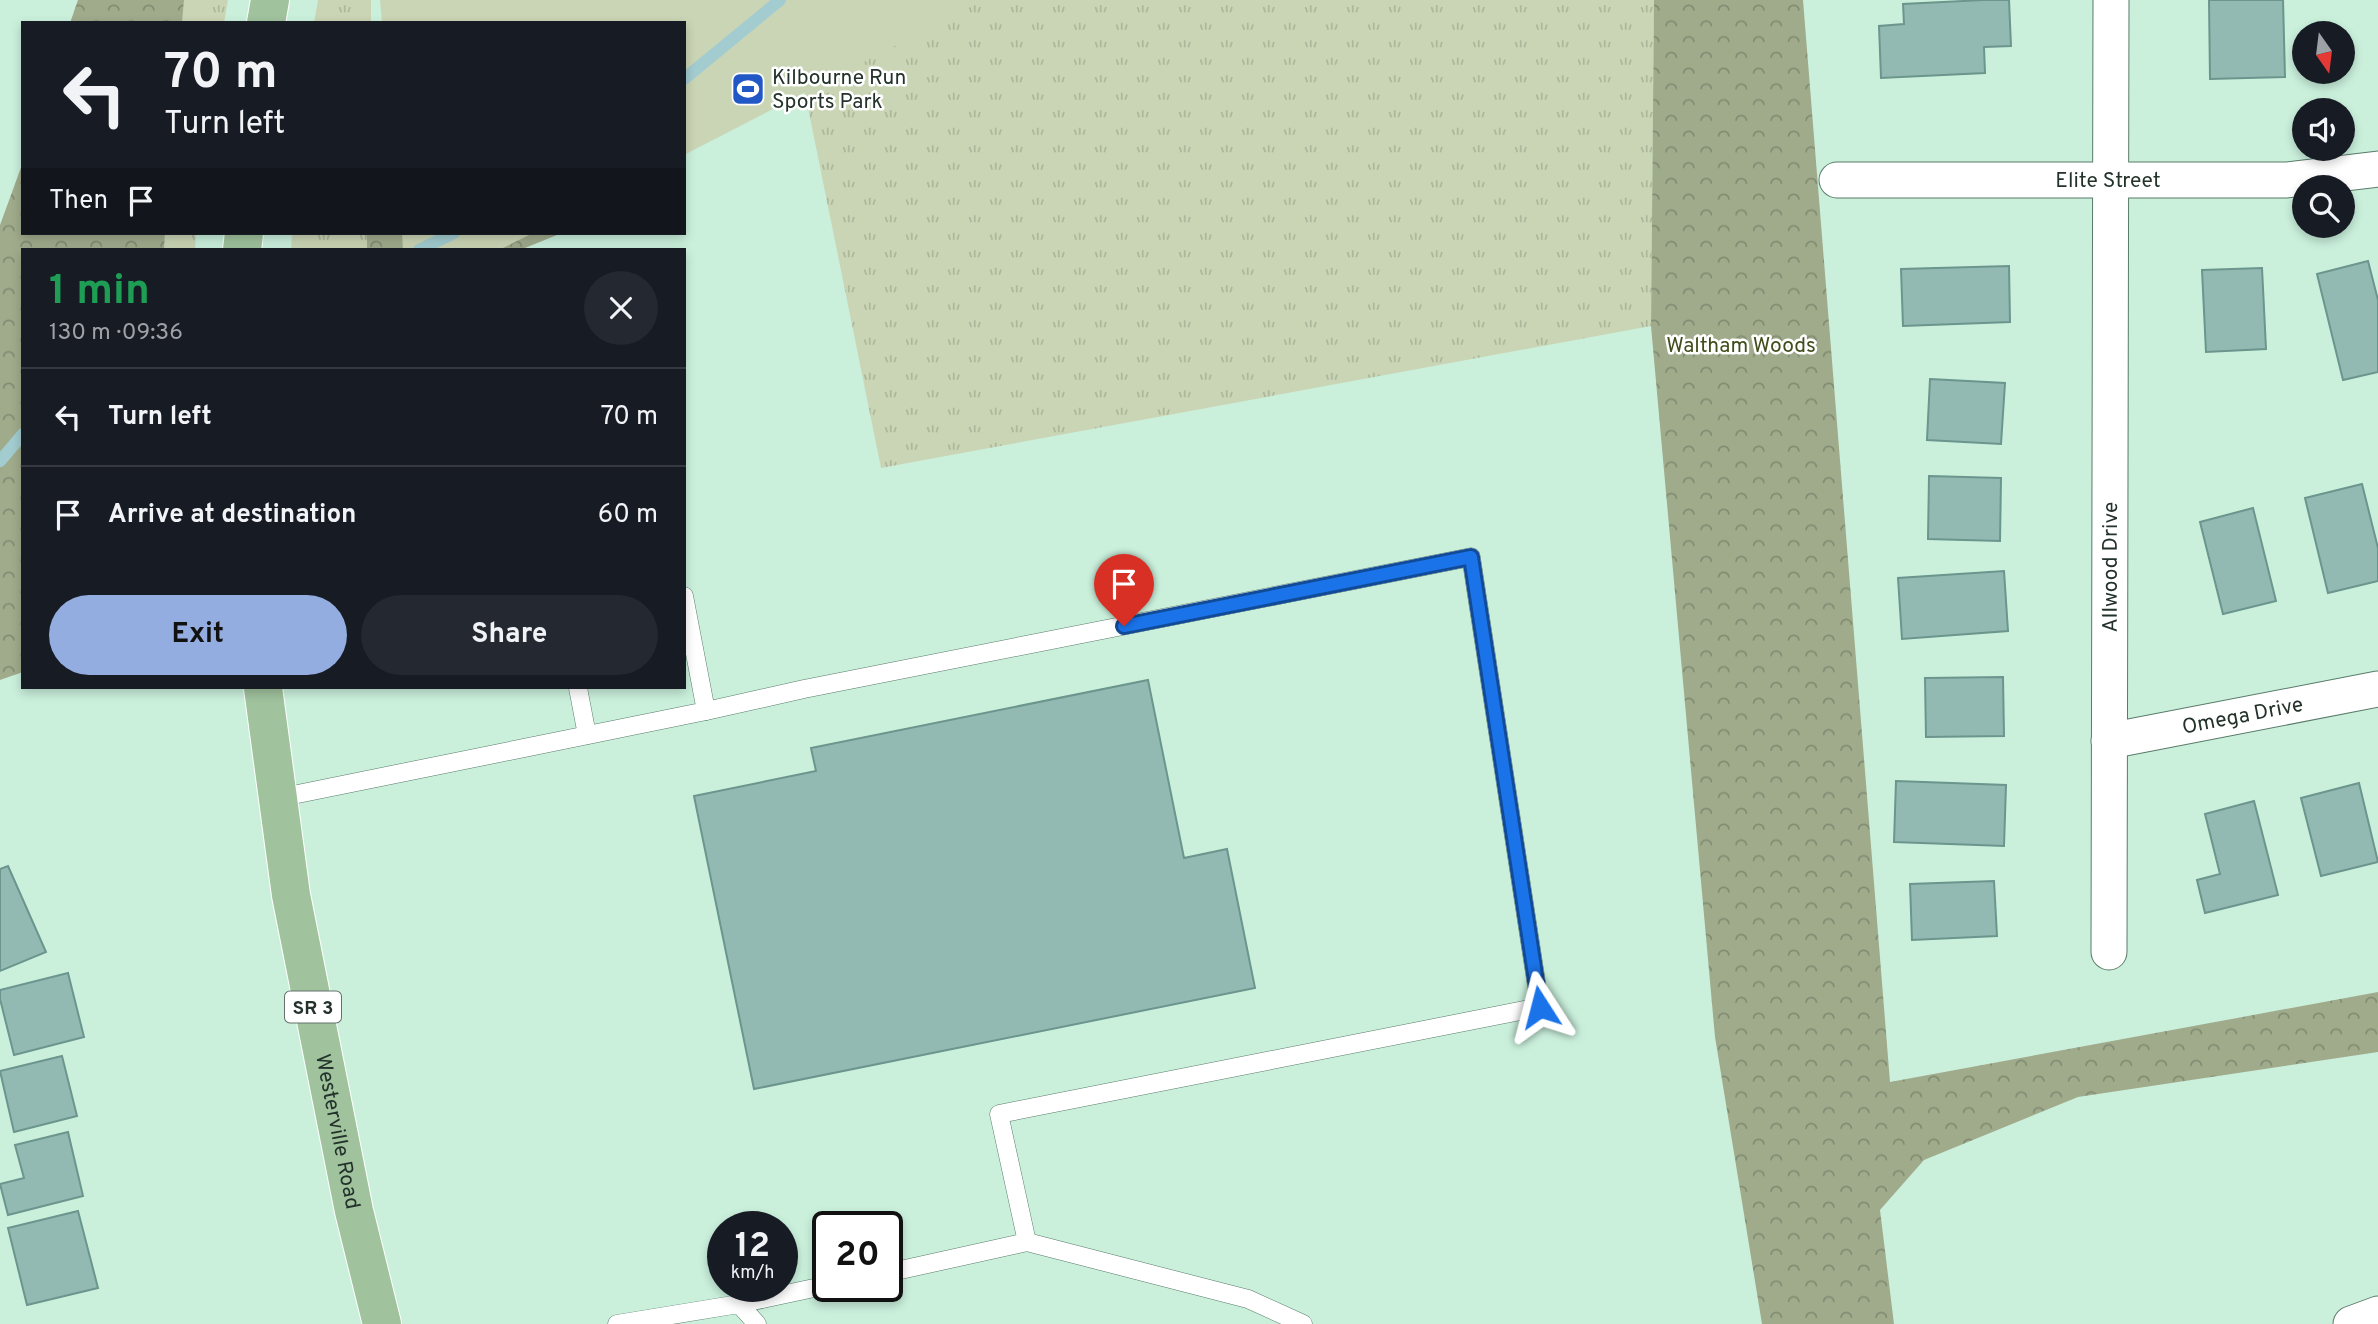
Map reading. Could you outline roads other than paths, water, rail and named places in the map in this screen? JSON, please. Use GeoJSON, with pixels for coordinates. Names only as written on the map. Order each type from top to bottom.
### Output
{"type":"FeatureCollection","features":[{"type":"Feature","properties":{"kind":"main road"},"geometry":{"type":"LineString","coordinates":[[266,21],[270,0]]}},
{"type":"Feature","properties":{"kind":"main road","name":"Westerville Road"},"geometry":{"type":"LineString","coordinates":[[263,689],[291,895],[354,1211],[382,1324]]}},
{"type":"Feature","properties":{"kind":"street","name":"Allwood Drive"},"geometry":{"type":"LineString","coordinates":[[2109,952],[2110,0]]}},
{"type":"Feature","properties":{"kind":"street","name":"Elite Street"},"geometry":{"type":"LineString","coordinates":[[1837,180],[2287,180],[2378,169]]}},
{"type":"Feature","properties":{"kind":"street","name":"Omega Drive"},"geometry":{"type":"LineString","coordinates":[[2109,741],[2378,689]]}},
{"type":"Feature","properties":{"kind":"street"},"geometry":{"type":"LineString","coordinates":[[2351,1324],[2378,1314]]}},
{"type":"Feature","properties":{"kind":"lane"},"geometry":{"type":"LineString","coordinates":[[278,798],[804,689],[1471,557],[1540,1007],[999,1114],[1027,1242]]}},
{"type":"Feature","properties":{"kind":"lane"},"geometry":{"type":"LineString","coordinates":[[686,606],[706,711]]}},
{"type":"Feature","properties":{"kind":"lane"},"geometry":{"type":"LineString","coordinates":[[578,689],[587,735]]}},
{"type":"Feature","properties":{"kind":"lane"},"geometry":{"type":"LineString","coordinates":[[903,1269],[1027,1242],[1248,1298],[1303,1324]]}},
{"type":"Feature","properties":{"kind":"lane"},"geometry":{"type":"LineString","coordinates":[[617,1324],[739,1304],[812,1288]]}},
{"type":"Feature","properties":{"kind":"lane"},"geometry":{"type":"LineString","coordinates":[[739,1304],[757,1324]]}},
{"type":"Feature","properties":{"kind":"waterway"},"geometry":{"type":"LineString","coordinates":[[686,77],[780,0]]}},
{"type":"Feature","properties":{"kind":"waterway"},"geometry":{"type":"LineString","coordinates":[[423,248],[450,235]]}},
{"type":"Feature","properties":{"kind":"waterway"},"geometry":{"type":"LineString","coordinates":[[0,461],[21,436]]}},
{"type":"Feature","properties":{"kind":"place","name":"Kilbourne Run Sports Park"},"geometry":{"type":"Point","coordinates":[748,89]}},
{"type":"Feature","properties":{"kind":"park label","name":"Waltham Woods"},"geometry":{"type":"Point","coordinates":[1741,345]}}]}
